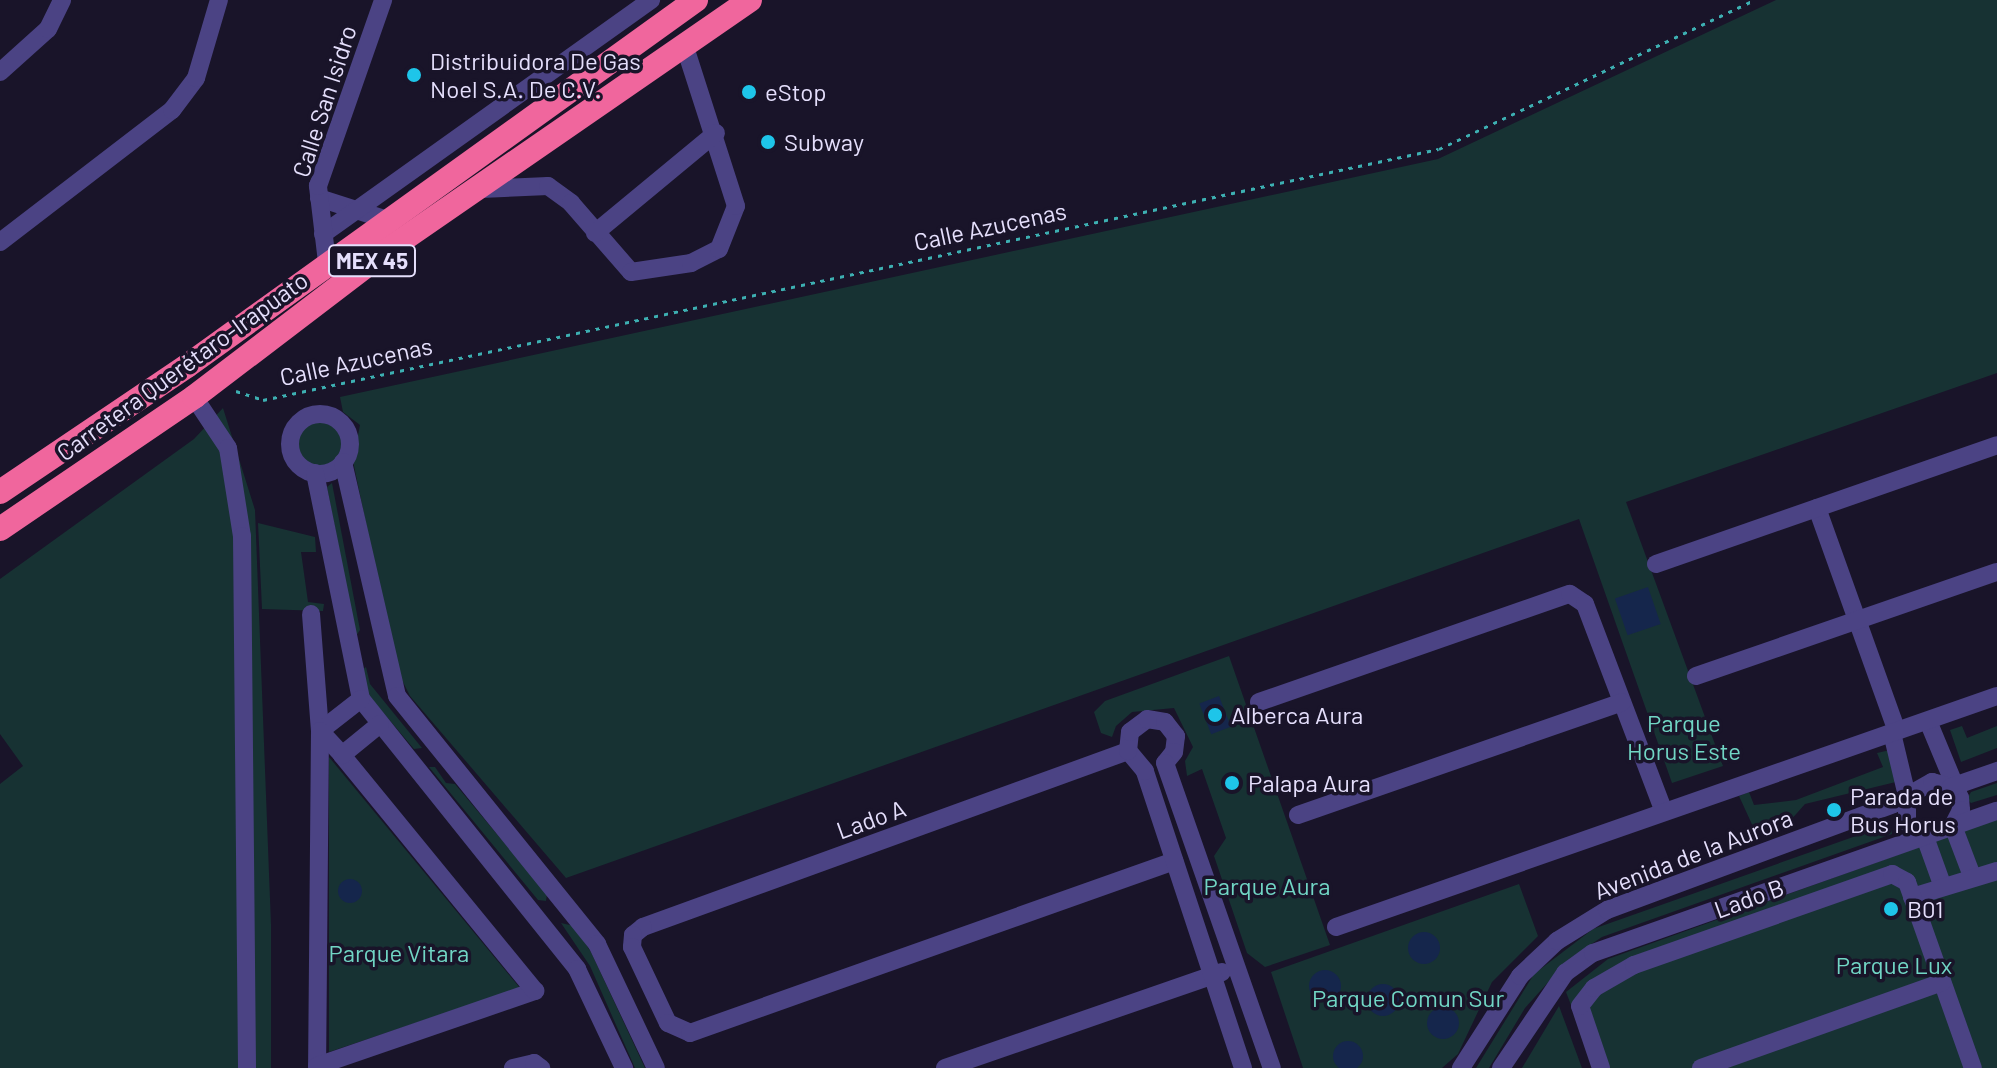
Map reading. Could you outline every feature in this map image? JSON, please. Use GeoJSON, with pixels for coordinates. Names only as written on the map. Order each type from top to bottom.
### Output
{"type":"FeatureCollection","features":[{"type":"Feature","properties":{"kind":"highway","name":"MEX 45"},"geometry":{"type":"LineString","coordinates":[[6,480],[187,366],[384,219],[696,0]]}},
{"type":"Feature","properties":{"kind":"highway","name":"Carretera Querétaro-Irapuato"},"geometry":{"type":"LineString","coordinates":[[3,528],[202,390],[474,191],[750,0]]}},
{"type":"Feature","properties":{"kind":"street"},"geometry":{"type":"LineString","coordinates":[[0,72],[48,29],[62,0]]}},
{"type":"Feature","properties":{"kind":"street"},"geometry":{"type":"LineString","coordinates":[[0,242],[172,110],[196,78],[219,0]]}},
{"type":"Feature","properties":{"kind":"street","name":"Calle San Isidro"},"geometry":{"type":"LineString","coordinates":[[383,0],[319,198],[384,219]]}},
{"type":"Feature","properties":{"kind":"street"},"geometry":{"type":"LineString","coordinates":[[323,234],[651,0]]}},
{"type":"Feature","properties":{"kind":"street"},"geometry":{"type":"LineString","coordinates":[[474,191],[548,186],[571,203],[631,272],[691,263],[719,249],[736,206],[716,133],[685,47]]}},
{"type":"Feature","properties":{"kind":"street"},"geometry":{"type":"LineString","coordinates":[[595,233],[716,133]]}},
{"type":"Feature","properties":{"kind":"street"},"geometry":{"type":"LineString","coordinates":[[319,198],[327,262]]}},
{"type":"Feature","properties":{"kind":"street"},"geometry":{"type":"LineString","coordinates":[[202,390],[228,448],[242,536],[247,1068]]}},
{"type":"Feature","properties":{"kind":"street"},"geometry":{"type":"LineString","coordinates":[[343,462],[315,473],[299,465],[290,449],[293,431],[305,418],[322,414],[339,421],[349,436],[343,462],[382,646],[403,705],[601,951],[656,1068]]}},
{"type":"Feature","properties":{"kind":"street"},"geometry":{"type":"LineString","coordinates":[[1656,564],[1997,445]]}},
{"type":"Feature","properties":{"kind":"street"},"geometry":{"type":"LineString","coordinates":[[315,473],[361,699],[581,975],[624,1068]]}},
{"type":"Feature","properties":{"kind":"street"},"geometry":{"type":"LineString","coordinates":[[1817,508],[1894,732],[1907,796],[1909,827],[1925,837],[1943,887]]}},
{"type":"Feature","properties":{"kind":"street"},"geometry":{"type":"LineString","coordinates":[[1696,676],[1997,572]]}},
{"type":"Feature","properties":{"kind":"street"},"geometry":{"type":"LineString","coordinates":[[1259,702],[1570,594],[1585,604],[1664,812]]}},
{"type":"Feature","properties":{"kind":"street"},"geometry":{"type":"LineString","coordinates":[[311,614],[320,731],[317,1066],[535,991],[320,731]]}},
{"type":"Feature","properties":{"kind":"street"},"geometry":{"type":"LineString","coordinates":[[349,652],[382,646]]}},
{"type":"Feature","properties":{"kind":"street"},"geometry":{"type":"LineString","coordinates":[[1336,927],[1997,696]]}},
{"type":"Feature","properties":{"kind":"street"},"geometry":{"type":"LineString","coordinates":[[320,731],[361,699]]}},
{"type":"Feature","properties":{"kind":"street"},"geometry":{"type":"LineString","coordinates":[[1298,815],[1622,702]]}},
{"type":"Feature","properties":{"kind":"street"},"geometry":{"type":"LineString","coordinates":[[1243,1068],[1145,771],[1128,751],[1128,736],[1141,721],[1160,719],[1174,731],[1176,746],[1165,763],[1272,1068]]}},
{"type":"Feature","properties":{"kind":"street"},"geometry":{"type":"LineString","coordinates":[[1928,721],[1951,787],[1961,804],[1953,826],[1972,876]]}},
{"type":"Feature","properties":{"kind":"street"},"geometry":{"type":"LineString","coordinates":[[342,755],[380,724]]}},
{"type":"Feature","properties":{"kind":"street","name":"Lado A"},"geometry":{"type":"LineString","coordinates":[[1128,751],[643,927],[633,935],[632,947],[668,1023],[681,1032],[1174,861]]}},
{"type":"Feature","properties":{"kind":"street","name":"Avenida de la Aurora"},"geometry":{"type":"LineString","coordinates":[[1461,1068],[1520,976],[1557,941],[1607,910],[1907,796],[1937,781],[1951,787],[1997,771]]}},
{"type":"Feature","properties":{"kind":"street"},"geometry":{"type":"LineString","coordinates":[[1501,1068],[1565,973],[1593,953],[1997,811]]}},
{"type":"Feature","properties":{"kind":"street"},"geometry":{"type":"LineString","coordinates":[[1973,1068],[1912,897],[1972,876],[1997,871]]}},
{"type":"Feature","properties":{"kind":"street","name":"Lado B"},"geometry":{"type":"LineString","coordinates":[[1601,1068],[1580,1006],[1585,996],[1615,975],[1883,876],[1904,879],[1912,897]]}},
{"type":"Feature","properties":{"kind":"street"},"geometry":{"type":"LineString","coordinates":[[546,928],[569,909]]}},
{"type":"Feature","properties":{"kind":"street"},"geometry":{"type":"LineString","coordinates":[[945,1068],[1236,967]]}},
{"type":"Feature","properties":{"kind":"street"},"geometry":{"type":"LineString","coordinates":[[1701,1068],[1942,982]]}},
{"type":"Feature","properties":{"kind":"street"},"geometry":{"type":"LineString","coordinates":[[513,1068],[534,1063],[541,1068]]}},
{"type":"Feature","properties":{"kind":"path","name":"Calle Azucenas"},"geometry":{"type":"LineString","coordinates":[[202,390],[263,400],[1439,149],[1754,0]]}},
{"type":"Feature","properties":{"kind":"green space","name":"Parque Horus Este"},"geometry":{"type":"Polygon","coordinates":[[[1776,0],[1997,0],[1997,373],[1626,502],[1723,766],[1672,783],[1579,519],[566,878],[410,696],[396,668],[353,461],[360,425],[343,412],[340,397],[1438,159],[1776,0]]]}},
{"type":"Feature","properties":{"kind":"green space"},"geometry":{"type":"Polygon","coordinates":[[[223,408],[255,510],[271,925],[271,1068],[0,1068],[0,784],[23,766],[0,734],[0,579],[194,439],[223,408]]]}},
{"type":"Feature","properties":{"kind":"green space"},"geometry":{"type":"Polygon","coordinates":[[[321,420],[337,427],[344,443],[337,459],[321,466],[305,459],[298,443],[305,427],[321,420]]]}},
{"type":"Feature","properties":{"kind":"green space"},"geometry":{"type":"Polygon","coordinates":[[[332,483],[360,630],[356,636],[327,487],[332,483]]]}},
{"type":"Feature","properties":{"kind":"green space"},"geometry":{"type":"Polygon","coordinates":[[[258,523],[315,537],[316,552],[301,552],[308,602],[324,604],[323,611],[262,609],[258,523]]]}},
{"type":"Feature","properties":{"kind":"green space","name":"Parque Aura"},"geometry":{"type":"Polygon","coordinates":[[[1229,656],[1330,945],[1265,967],[1247,953],[1214,856],[1226,838],[1202,769],[1187,776],[1185,761],[1193,747],[1174,708],[1132,712],[1116,726],[1112,737],[1101,733],[1094,712],[1105,701],[1229,656]]]}},
{"type":"Feature","properties":{"kind":"green space"},"geometry":{"type":"Polygon","coordinates":[[[366,667],[370,684],[422,748],[414,749],[365,691],[359,672],[366,667]]]}},
{"type":"Feature","properties":{"kind":"green space"},"geometry":{"type":"Polygon","coordinates":[[[1962,726],[1967,738],[1997,726],[1997,748],[1961,762],[1950,730],[1962,726]]]}},
{"type":"Feature","properties":{"kind":"green space"},"geometry":{"type":"Polygon","coordinates":[[[1890,750],[1900,781],[1805,804],[1789,822],[1755,831],[1739,796],[1749,792],[1754,805],[1796,800],[1883,767],[1877,753],[1890,750]]]}},
{"type":"Feature","properties":{"kind":"green space","name":"Parque Vitara"},"geometry":{"type":"Polygon","coordinates":[[[329,757],[520,988],[329,1052],[329,757]]]}},
{"type":"Feature","properties":{"kind":"green space"},"geometry":{"type":"Polygon","coordinates":[[[429,767],[435,767],[446,783],[455,784],[547,894],[546,901],[538,900],[429,767]]]}},
{"type":"Feature","properties":{"kind":"green space"},"geometry":{"type":"Polygon","coordinates":[[[1997,783],[1997,795],[1971,803],[1967,799],[1971,792],[1997,783]]]}},
{"type":"Feature","properties":{"kind":"green space","name":"Parque Lux"},"geometry":{"type":"Polygon","coordinates":[[[1997,819],[1997,1068],[1595,1068],[1566,992],[1608,959],[1997,819]]]}},
{"type":"Feature","properties":{"kind":"green space"},"geometry":{"type":"Polygon","coordinates":[[[1890,824],[1892,834],[1602,937],[1569,959],[1525,1008],[1489,1068],[1476,1068],[1534,974],[1593,929],[1890,824]]]}},
{"type":"Feature","properties":{"kind":"green space","name":"Parque Comun Sur"},"geometry":{"type":"Polygon","coordinates":[[[1519,884],[1538,936],[1492,982],[1458,1054],[1442,1068],[1303,1068],[1271,972],[1519,884]]]}},
{"type":"Feature","properties":{"kind":"green space"},"geometry":{"type":"Polygon","coordinates":[[[561,923],[574,926],[591,952],[645,1068],[635,1068],[590,966],[561,923]]]}},
{"type":"Feature","properties":{"kind":"green space"},"geometry":{"type":"Polygon","coordinates":[[[1559,1006],[1582,1068],[1522,1068],[1559,1006]]]}},
{"type":"Feature","properties":{"kind":"water"},"geometry":{"type":"Polygon","coordinates":[[[1648,587],[1661,624],[1628,635],[1615,598],[1648,587]]]}},
{"type":"Feature","properties":{"kind":"water","name":"Alberca Aura"},"geometry":{"type":"Polygon","coordinates":[[[1219,696],[1231,727],[1211,734],[1199,704],[1219,696]]]}},
{"type":"Feature","properties":{"kind":"water"},"geometry":{"type":"Polygon","coordinates":[[[350,879],[358,883],[362,891],[358,899],[350,903],[342,899],[338,891],[342,883],[350,879]]]}},
{"type":"Feature","properties":{"kind":"water"},"geometry":{"type":"Polygon","coordinates":[[[1424,932],[1435,937],[1440,948],[1435,959],[1424,964],[1413,959],[1408,948],[1413,937],[1424,932]]]}},
{"type":"Feature","properties":{"kind":"water"},"geometry":{"type":"Polygon","coordinates":[[[1325,970],[1336,975],[1341,986],[1336,997],[1325,1002],[1314,997],[1309,986],[1314,975],[1325,970]]]}},
{"type":"Feature","properties":{"kind":"water"},"geometry":{"type":"Polygon","coordinates":[[[1383,984],[1394,989],[1399,1000],[1394,1011],[1383,1016],[1372,1011],[1367,1000],[1372,989],[1383,984]]]}},
{"type":"Feature","properties":{"kind":"water"},"geometry":{"type":"Polygon","coordinates":[[[1443,1007],[1454,1012],[1459,1023],[1454,1034],[1443,1039],[1432,1034],[1427,1023],[1432,1012],[1443,1007]]]}},
{"type":"Feature","properties":{"kind":"water"},"geometry":{"type":"Polygon","coordinates":[[[1348,1041],[1354,1042],[1362,1050],[1362,1062],[1354,1070],[1348,1071],[1342,1070],[1334,1062],[1333,1056],[1334,1050],[1342,1042],[1348,1041]]]}},
{"type":"Feature","properties":{"kind":"place","name":"Distribuidora De Gas Noel S.A. De C.V."},"geometry":{"type":"Point","coordinates":[414,75]}},
{"type":"Feature","properties":{"kind":"place","name":"eStop"},"geometry":{"type":"Point","coordinates":[749,92]}},
{"type":"Feature","properties":{"kind":"place","name":"Subway"},"geometry":{"type":"Point","coordinates":[768,142]}},
{"type":"Feature","properties":{"kind":"place","name":"Alberca Aura"},"geometry":{"type":"Point","coordinates":[1215,715]}},
{"type":"Feature","properties":{"kind":"place","name":"Palapa Aura"},"geometry":{"type":"Point","coordinates":[1232,783]}},
{"type":"Feature","properties":{"kind":"place","name":"Parada de Bus Horus"},"geometry":{"type":"Point","coordinates":[1834,810]}},
{"type":"Feature","properties":{"kind":"place","name":"B01"},"geometry":{"type":"Point","coordinates":[1891,909]}}]}
